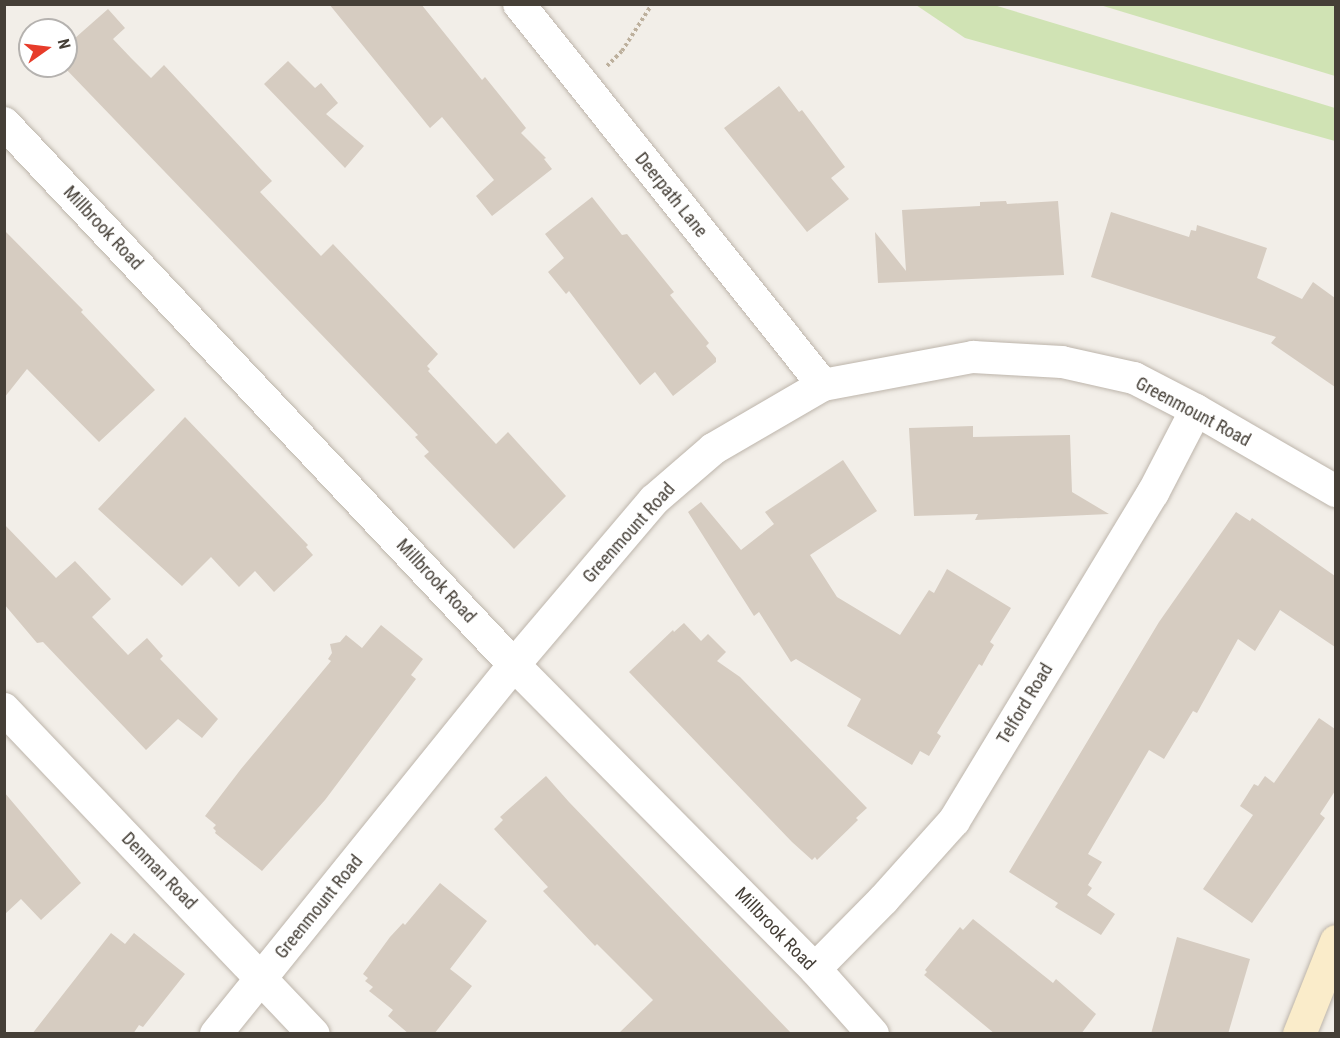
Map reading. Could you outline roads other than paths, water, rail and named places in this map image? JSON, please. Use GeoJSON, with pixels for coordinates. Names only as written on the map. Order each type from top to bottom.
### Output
{"type":"FeatureCollection","features":[{"type":"Feature","properties":{"kind":"street","name":"Deerpath Lane"},"geometry":{"type":"LineString","coordinates":[[519,4],[823,385]]}},
{"type":"Feature","properties":{"kind":"street","name":"Millbrook Road"},"geometry":{"type":"LineString","coordinates":[[4,123],[514,665],[815,969],[873,1034]]}},
{"type":"Feature","properties":{"kind":"street","name":"Greenmount Road"},"geometry":{"type":"LineString","coordinates":[[216,1034],[514,665],[654,500],[713,449],[823,385],[973,357],[1062,362],[1134,378],[1196,410],[1335,491]]}},
{"type":"Feature","properties":{"kind":"street","name":"Telford Road"},"geometry":{"type":"LineString","coordinates":[[815,969],[884,899],[954,821],[1154,493],[1196,410]]}},
{"type":"Feature","properties":{"kind":"street","name":"Denman Road"},"geometry":{"type":"LineString","coordinates":[[4,709],[314,1034]]}},
{"type":"Feature","properties":{"kind":"street"},"geometry":{"type":"LineString","coordinates":[[1299,1034],[1335,941]]}}]}
